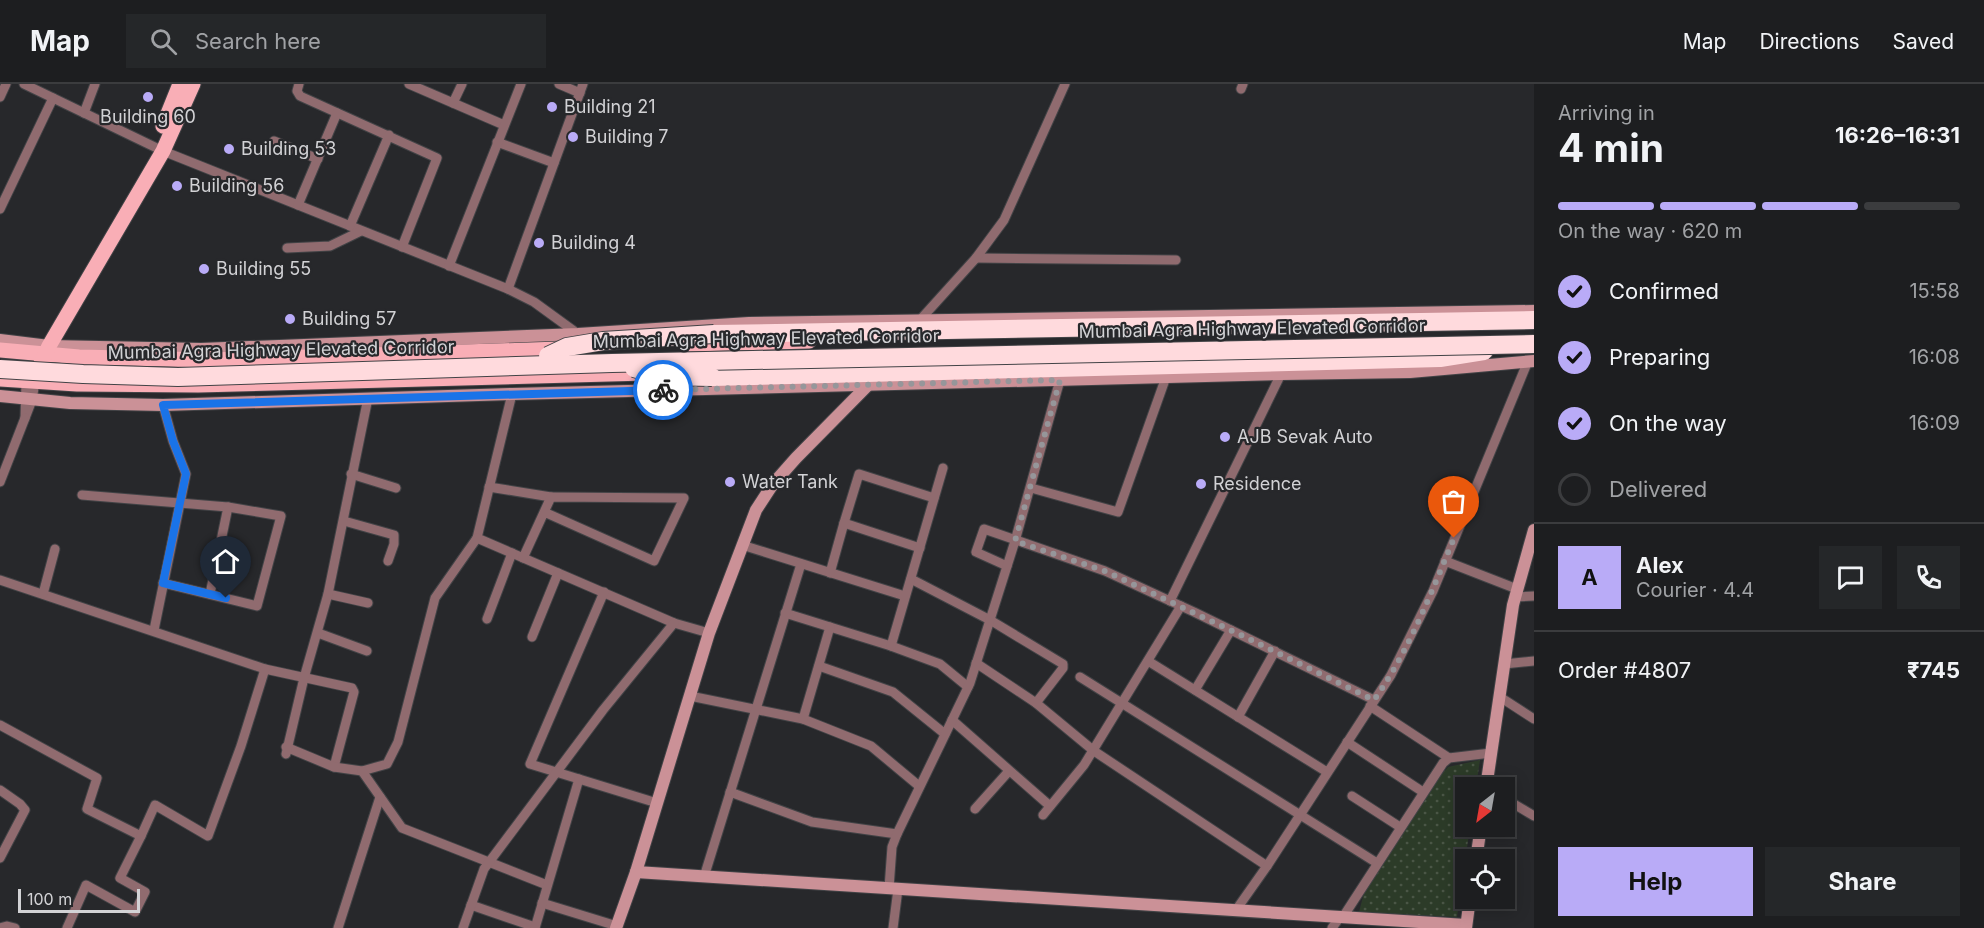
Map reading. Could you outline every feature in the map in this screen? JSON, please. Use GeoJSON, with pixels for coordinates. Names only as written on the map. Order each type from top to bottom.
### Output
{"type":"FeatureCollection","features":[{"type":"Feature","properties":{"kind":"highway"},"geometry":{"type":"LineString","coordinates":[[548,356],[567,347],[603,341],[714,334],[901,329],[1534,320]]}},
{"type":"Feature","properties":{"kind":"highway","name":"Mumbai Agra Highway Elevated Corridor"},"geometry":{"type":"LineString","coordinates":[[0,357],[112,364],[225,365],[1534,332]]}},
{"type":"Feature","properties":{"kind":"highway","name":"Mumbai Agra Highway Elevated Corridor"},"geometry":{"type":"LineString","coordinates":[[0,369],[178,377],[612,363],[1534,344]]}},
{"type":"Feature","properties":{"kind":"highway"},"geometry":{"type":"LineString","coordinates":[[612,363],[661,375],[712,377],[1440,358],[1484,351]]}},
{"type":"Feature","properties":{"kind":"main road"},"geometry":{"type":"LineString","coordinates":[[159,149],[180,84]]}},
{"type":"Feature","properties":{"kind":"main road"},"geometry":{"type":"LineString","coordinates":[[30,382],[41,350],[159,149],[193,84]]}},
{"type":"Feature","properties":{"kind":"main road"},"geometry":{"type":"LineString","coordinates":[[0,350],[41,350],[211,360],[719,343],[1534,327]]}},
{"type":"Feature","properties":{"kind":"main road"},"geometry":{"type":"LineString","coordinates":[[0,379],[30,382],[198,385],[1484,351],[1532,357]]}},
{"type":"Feature","properties":{"kind":"street"},"geometry":{"type":"LineString","coordinates":[[0,97],[6,84]]}},
{"type":"Feature","properties":{"kind":"street"},"geometry":{"type":"LineString","coordinates":[[24,84],[159,149],[508,289],[534,302],[578,334]]}},
{"type":"Feature","properties":{"kind":"street"},"geometry":{"type":"LineString","coordinates":[[84,113],[95,84]]}},
{"type":"Feature","properties":{"kind":"street"},"geometry":{"type":"LineString","coordinates":[[299,84],[297,91],[300,96],[437,158],[402,247]]}},
{"type":"Feature","properties":{"kind":"street"},"geometry":{"type":"LineString","coordinates":[[409,84],[504,125]]}},
{"type":"Feature","properties":{"kind":"street"},"geometry":{"type":"LineString","coordinates":[[453,103],[462,84]]}},
{"type":"Feature","properties":{"kind":"street"},"geometry":{"type":"LineString","coordinates":[[449,266],[521,84]]}},
{"type":"Feature","properties":{"kind":"street"},"geometry":{"type":"LineString","coordinates":[[508,289],[581,88],[559,84]]}},
{"type":"Feature","properties":{"kind":"street"},"geometry":{"type":"LineString","coordinates":[[920,320],[976,258],[1004,220],[1065,84]]}},
{"type":"Feature","properties":{"kind":"street"},"geometry":{"type":"LineString","coordinates":[[0,209],[53,98]]}},
{"type":"Feature","properties":{"kind":"street"},"geometry":{"type":"LineString","coordinates":[[298,205],[337,113]]}},
{"type":"Feature","properties":{"kind":"street"},"geometry":{"type":"LineString","coordinates":[[350,226],[389,135]]}},
{"type":"Feature","properties":{"kind":"street"},"geometry":{"type":"LineString","coordinates":[[274,141],[318,159]]}},
{"type":"Feature","properties":{"kind":"street"},"geometry":{"type":"LineString","coordinates":[[497,142],[554,163]]}},
{"type":"Feature","properties":{"kind":"street"},"geometry":{"type":"LineString","coordinates":[[287,248],[330,246],[361,231]]}},
{"type":"Feature","properties":{"kind":"street"},"geometry":{"type":"LineString","coordinates":[[976,258],[1176,260]]}},
{"type":"Feature","properties":{"kind":"street"},"geometry":{"type":"LineString","coordinates":[[0,340],[41,350],[201,349],[578,334],[749,323],[1534,311]]}},
{"type":"Feature","properties":{"kind":"street"},"geometry":{"type":"LineString","coordinates":[[0,396],[70,403],[163,405],[1410,372],[1532,357]]}},
{"type":"Feature","properties":{"kind":"street"},"geometry":{"type":"LineString","coordinates":[[1236,910],[1267,866],[1390,675],[1414,630],[1445,561],[1532,357]]}},
{"type":"Feature","properties":{"kind":"street"},"geometry":{"type":"LineString","coordinates":[[1170,601],[1281,374]]}},
{"type":"Feature","properties":{"kind":"street"},"geometry":{"type":"LineString","coordinates":[[1031,488],[1118,512],[1166,377]]}},
{"type":"Feature","properties":{"kind":"street"},"geometry":{"type":"LineString","coordinates":[[893,928],[892,846],[968,687],[1031,488],[1060,380]]}},
{"type":"Feature","properties":{"kind":"street"},"geometry":{"type":"LineString","coordinates":[[0,482],[25,418],[30,382]]}},
{"type":"Feature","properties":{"kind":"street"},"geometry":{"type":"LineString","coordinates":[[542,903],[617,927],[709,633],[756,510],[773,484],[868,385]]}},
{"type":"Feature","properties":{"kind":"street"},"geometry":{"type":"LineString","coordinates":[[368,398],[328,594],[286,751],[334,767],[362,771],[387,764],[398,742],[435,598],[477,538],[512,394]]}},
{"type":"Feature","properties":{"kind":"street"},"geometry":{"type":"LineString","coordinates":[[154,630],[186,474],[173,441],[163,405]]}},
{"type":"Feature","properties":{"kind":"street"},"geometry":{"type":"LineString","coordinates":[[891,646],[943,468]]}},
{"type":"Feature","properties":{"kind":"street"},"geometry":{"type":"LineString","coordinates":[[351,474],[396,488]]}},
{"type":"Feature","properties":{"kind":"street"},"geometry":{"type":"LineString","coordinates":[[830,573],[859,474],[934,498]]}},
{"type":"Feature","properties":{"kind":"street"},"geometry":{"type":"LineString","coordinates":[[489,487],[551,497],[684,498],[654,561],[544,512]]}},
{"type":"Feature","properties":{"kind":"street"},"geometry":{"type":"LineString","coordinates":[[82,495],[228,507],[280,516],[257,606],[163,583]]}},
{"type":"Feature","properties":{"kind":"street"},"geometry":{"type":"LineString","coordinates":[[523,558],[551,497]]}},
{"type":"Feature","properties":{"kind":"street"},"geometry":{"type":"LineString","coordinates":[[210,594],[228,507]]}},
{"type":"Feature","properties":{"kind":"street"},"geometry":{"type":"LineString","coordinates":[[344,521],[394,535],[394,544],[388,561]]}},
{"type":"Feature","properties":{"kind":"street"},"geometry":{"type":"LineString","coordinates":[[844,523],[920,548]]}},
{"type":"Feature","properties":{"kind":"street"},"geometry":{"type":"LineString","coordinates":[[1007,566],[976,552],[984,529],[1105,571],[1275,651],[1372,703],[1449,758]]}},
{"type":"Feature","properties":{"kind":"street"},"geometry":{"type":"LineString","coordinates":[[1488,777],[1516,593],[1534,530]]}},
{"type":"Feature","properties":{"kind":"street"},"geometry":{"type":"LineString","coordinates":[[477,538],[674,623],[709,633]]}},
{"type":"Feature","properties":{"kind":"street"},"geometry":{"type":"LineString","coordinates":[[742,545],[905,596]]}},
{"type":"Feature","properties":{"kind":"street"},"geometry":{"type":"LineString","coordinates":[[43,594],[55,549]]}},
{"type":"Feature","properties":{"kind":"street"},"geometry":{"type":"LineString","coordinates":[[487,619],[512,553]]}},
{"type":"Feature","properties":{"kind":"street"},"geometry":{"type":"LineString","coordinates":[[1445,561],[1516,593],[1534,596]]}},
{"type":"Feature","properties":{"kind":"street"},"geometry":{"type":"LineString","coordinates":[[704,877],[801,564]]}},
{"type":"Feature","properties":{"kind":"street"},"geometry":{"type":"LineString","coordinates":[[531,637],[558,573]]}},
{"type":"Feature","properties":{"kind":"street"},"geometry":{"type":"LineString","coordinates":[[911,579],[990,620],[1063,664],[1063,668],[1036,703]]}},
{"type":"Feature","properties":{"kind":"street"},"geometry":{"type":"LineString","coordinates":[[0,580],[265,669],[349,687],[353,690],[334,767]]}},
{"type":"Feature","properties":{"kind":"street"},"geometry":{"type":"LineString","coordinates":[[604,592],[530,764],[657,803]]}},
{"type":"Feature","properties":{"kind":"street"},"geometry":{"type":"LineString","coordinates":[[328,594],[368,603]]}},
{"type":"Feature","properties":{"kind":"street"},"geometry":{"type":"LineString","coordinates":[[1043,814],[1094,751],[1181,606]]}},
{"type":"Feature","properties":{"kind":"street"},"geometry":{"type":"LineString","coordinates":[[785,613],[891,646],[939,664],[968,687]]}},
{"type":"Feature","properties":{"kind":"street"},"geometry":{"type":"LineString","coordinates":[[463,928],[484,869],[556,772],[674,623]]}},
{"type":"Feature","properties":{"kind":"street"},"geometry":{"type":"LineString","coordinates":[[803,718],[830,627]]}},
{"type":"Feature","properties":{"kind":"street"},"geometry":{"type":"LineString","coordinates":[[1195,690],[1231,630]]}},
{"type":"Feature","properties":{"kind":"street"},"geometry":{"type":"LineString","coordinates":[[318,633],[367,651]]}},
{"type":"Feature","properties":{"kind":"street"},"geometry":{"type":"LineString","coordinates":[[1238,717],[1275,651]]}},
{"type":"Feature","properties":{"kind":"street"},"geometry":{"type":"LineString","coordinates":[[1148,661],[1328,772]]}},
{"type":"Feature","properties":{"kind":"street"},"geometry":{"type":"LineString","coordinates":[[1504,664],[1534,661]]}},
{"type":"Feature","properties":{"kind":"street"},"geometry":{"type":"LineString","coordinates":[[976,663],[1036,703],[1094,751],[1267,866]]}},
{"type":"Feature","properties":{"kind":"street"},"geometry":{"type":"LineString","coordinates":[[819,666],[893,692],[945,734]]}},
{"type":"Feature","properties":{"kind":"street"},"geometry":{"type":"LineString","coordinates":[[68,928],[86,885],[135,912],[145,892],[120,878],[155,805],[208,836],[241,746],[265,669]]}},
{"type":"Feature","properties":{"kind":"street"},"geometry":{"type":"LineString","coordinates":[[1080,677],[1377,863]]}},
{"type":"Feature","properties":{"kind":"street"},"geometry":{"type":"LineString","coordinates":[[690,696],[803,718],[871,746],[919,786]]}},
{"type":"Feature","properties":{"kind":"street"},"geometry":{"type":"LineString","coordinates":[[1500,698],[1534,719]]}},
{"type":"Feature","properties":{"kind":"street"},"geometry":{"type":"LineString","coordinates":[[952,720],[1050,806]]}},
{"type":"Feature","properties":{"kind":"street"},"geometry":{"type":"LineString","coordinates":[[0,725],[97,778],[87,809],[141,836]]}},
{"type":"Feature","properties":{"kind":"street"},"geometry":{"type":"LineString","coordinates":[[1347,742],[1423,792]]}},
{"type":"Feature","properties":{"kind":"street"},"geometry":{"type":"LineString","coordinates":[[1332,928],[1342,917],[1443,763],[1449,758],[1491,753]]}},
{"type":"Feature","properties":{"kind":"street"},"geometry":{"type":"LineString","coordinates":[[362,771],[402,828],[548,885]]}},
{"type":"Feature","properties":{"kind":"street"},"geometry":{"type":"LineString","coordinates":[[975,809],[1009,771]]}},
{"type":"Feature","properties":{"kind":"street"},"geometry":{"type":"LineString","coordinates":[[471,905],[535,928],[579,779]]}},
{"type":"Feature","properties":{"kind":"street"},"geometry":{"type":"LineString","coordinates":[[0,790],[25,810],[0,858]]}},
{"type":"Feature","properties":{"kind":"street"},"geometry":{"type":"LineString","coordinates":[[730,792],[812,822],[897,834]]}},
{"type":"Feature","properties":{"kind":"street"},"geometry":{"type":"LineString","coordinates":[[1352,796],[1400,827]]}},
{"type":"Feature","properties":{"kind":"street"},"geometry":{"type":"LineString","coordinates":[[338,928],[380,797]]}},
{"type":"Feature","properties":{"kind":"street"},"geometry":{"type":"LineString","coordinates":[[1515,805],[1534,816]]}},
{"type":"Feature","properties":{"kind":"street"},"geometry":{"type":"LineString","coordinates":[[636,872],[1342,917],[1371,924],[1466,926],[1468,909]]}},
{"type":"Feature","properties":{"kind":"street"},"geometry":{"type":"LineString","coordinates":[[0,928],[7,926],[15,928]]}},
{"type":"Feature","properties":{"kind":"green space"},"geometry":{"type":"Polygon","coordinates":[[[1480,760],[1477,777],[1455,777],[1455,837],[1469,837],[1467,849],[1455,849],[1457,917],[1359,912],[1364,893],[1396,840],[1428,791],[1448,767],[1480,760]]]}},
{"type":"Feature","properties":{"kind":"way so far"},"geometry":{"type":"LineString","coordinates":[[663,390],[1060,380],[1015,541],[1105,571],[1374,700],[1414,630],[1433,591],[1454,538]]}},
{"type":"Feature","properties":{"kind":"place","name":"Building 60"},"geometry":{"type":"Point","coordinates":[148,97]}},
{"type":"Feature","properties":{"kind":"place","name":"Building 21"},"geometry":{"type":"Point","coordinates":[552,107]}},
{"type":"Feature","properties":{"kind":"place","name":"Building 7"},"geometry":{"type":"Point","coordinates":[573,137]}},
{"type":"Feature","properties":{"kind":"place","name":"Building 53"},"geometry":{"type":"Point","coordinates":[229,149]}},
{"type":"Feature","properties":{"kind":"place","name":"Building 56"},"geometry":{"type":"Point","coordinates":[177,186]}},
{"type":"Feature","properties":{"kind":"place","name":"Building 4"},"geometry":{"type":"Point","coordinates":[539,243]}},
{"type":"Feature","properties":{"kind":"place","name":"Building 55"},"geometry":{"type":"Point","coordinates":[204,269]}},
{"type":"Feature","properties":{"kind":"place","name":"Building 57"},"geometry":{"type":"Point","coordinates":[290,319]}},
{"type":"Feature","properties":{"kind":"place","name":"AJB Sevak Auto"},"geometry":{"type":"Point","coordinates":[1225,437]}},
{"type":"Feature","properties":{"kind":"place","name":"Water Tank"},"geometry":{"type":"Point","coordinates":[730,482]}},
{"type":"Feature","properties":{"kind":"place","name":"Residence"},"geometry":{"type":"Point","coordinates":[1201,484]}},
{"type":"Feature","properties":{"kind":"route"},"geometry":{"type":"LineString","coordinates":[[226,598],[163,583],[186,474],[173,441],[163,405],[663,390]]}}]}
